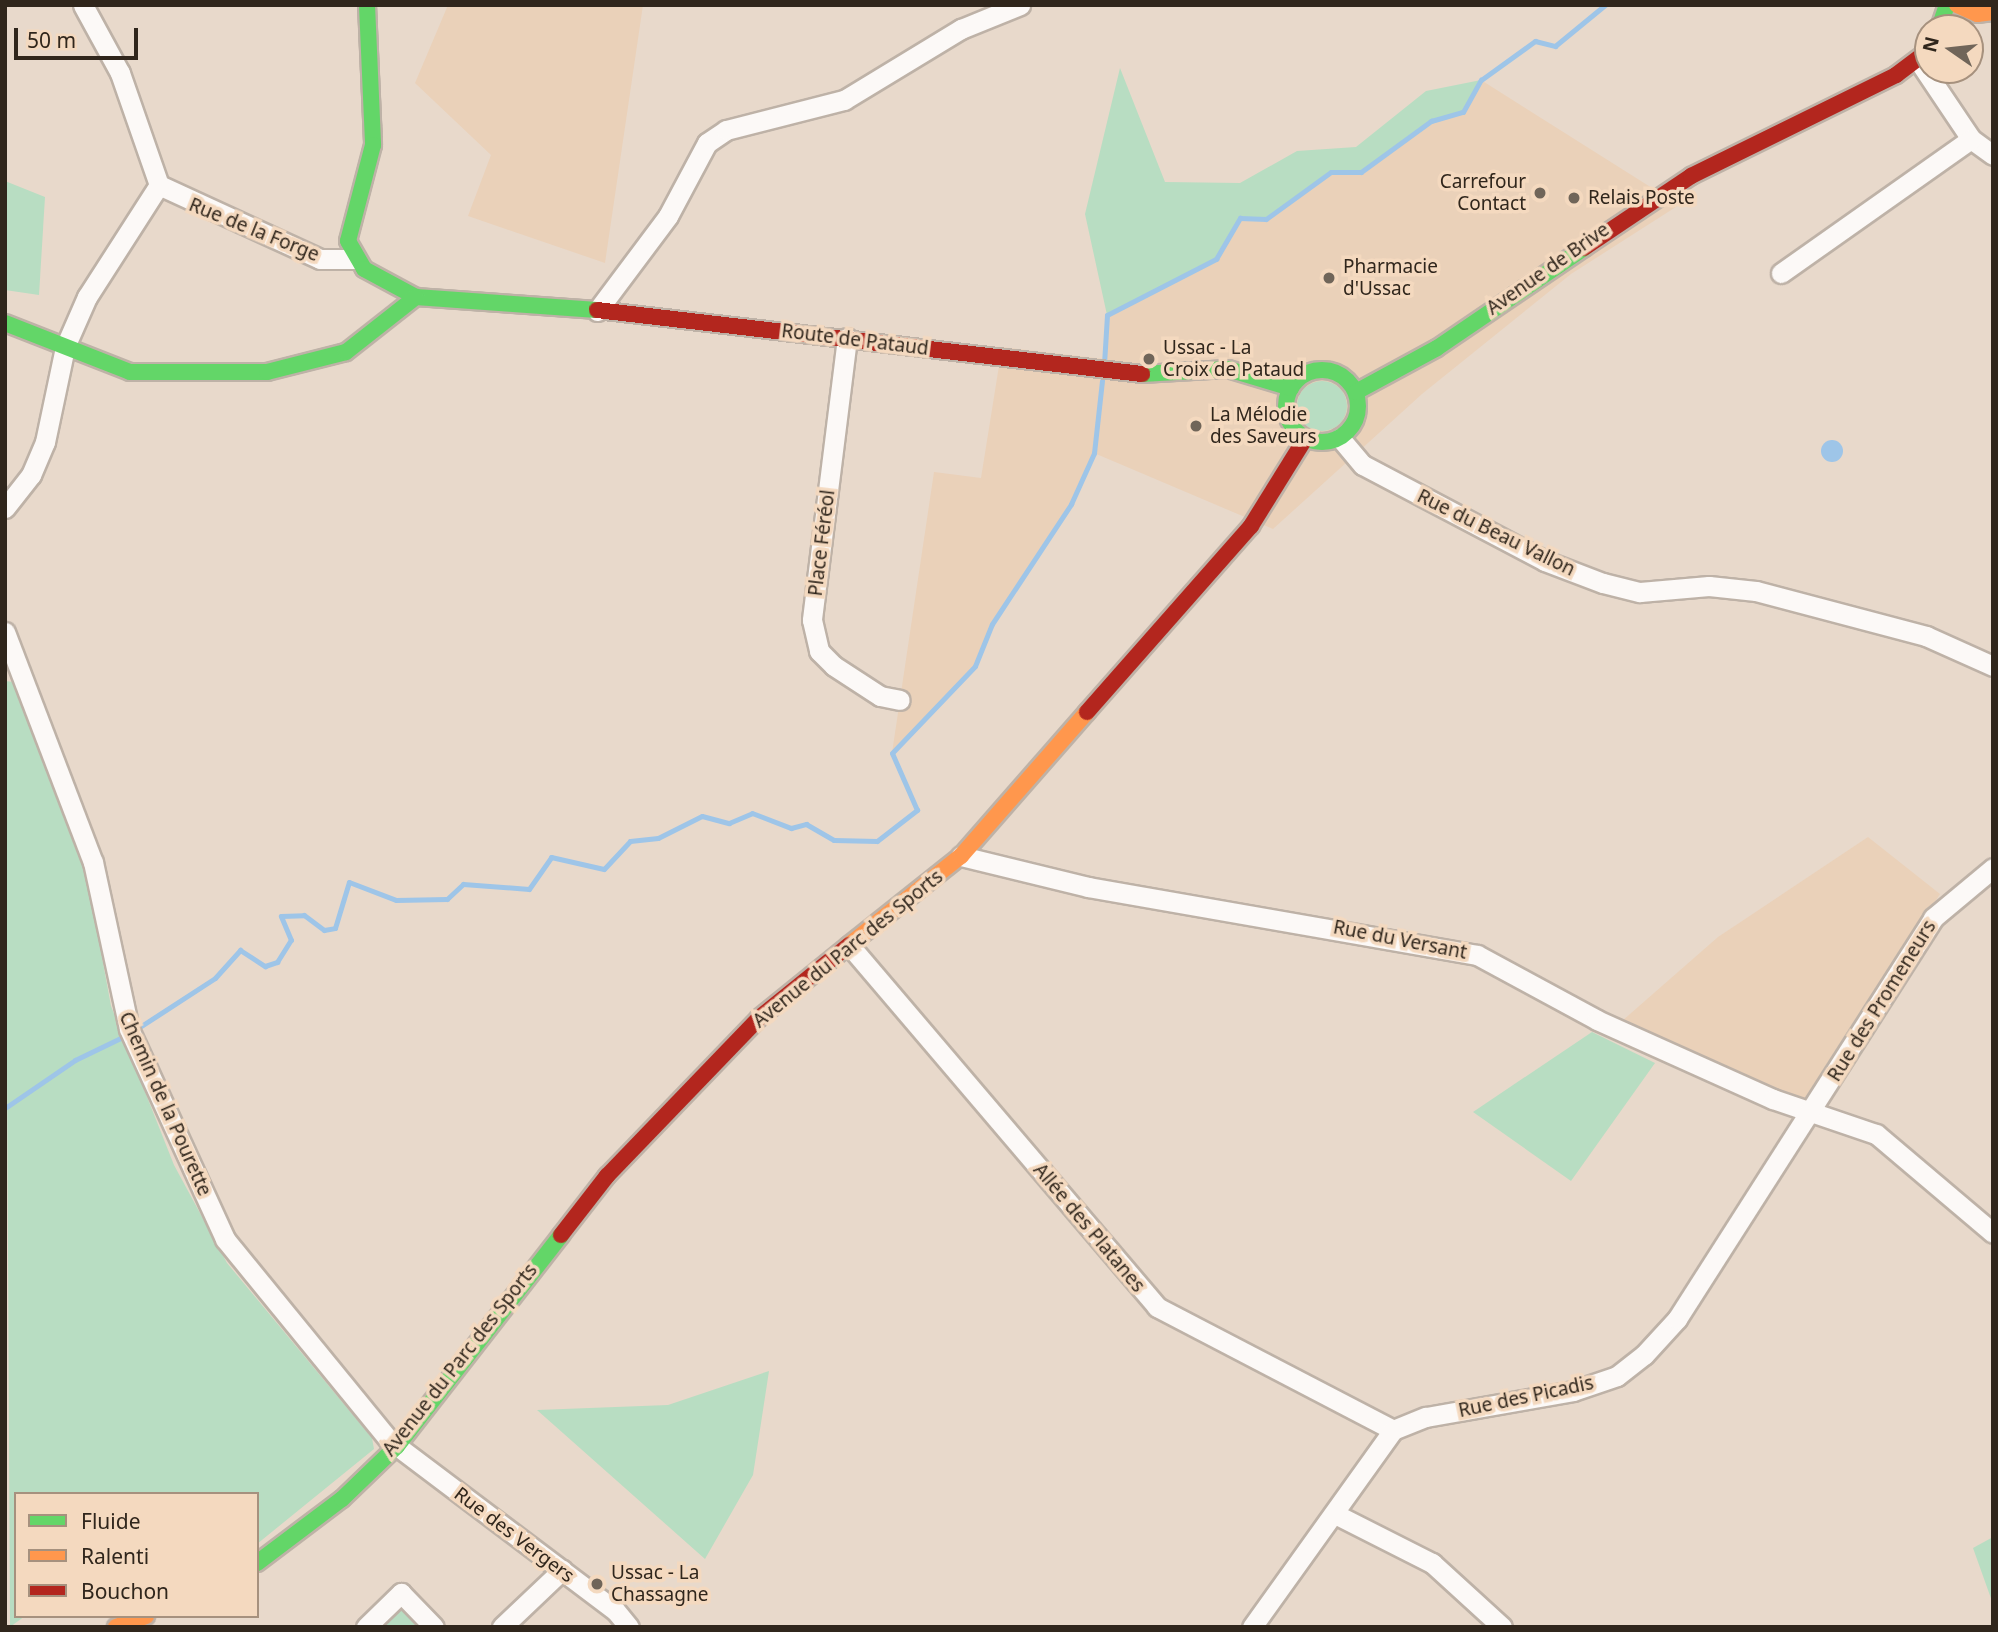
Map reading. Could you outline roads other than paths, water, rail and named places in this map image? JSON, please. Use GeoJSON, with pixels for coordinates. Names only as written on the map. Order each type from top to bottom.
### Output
{"type":"FeatureCollection","features":[{"type":"Feature","properties":{"kind":"street"},"geometry":{"type":"LineString","coordinates":[[5,508],[31,475],[45,442],[65,347],[87,297],[159,185],[120,73],[83,5]]}},
{"type":"Feature","properties":{"kind":"street"},"geometry":{"type":"LineString","coordinates":[[355,259],[348,242],[373,145],[367,5]]}},
{"type":"Feature","properties":{"kind":"street"},"geometry":{"type":"LineString","coordinates":[[597,311],[668,216],[707,143],[726,130],[844,100],[961,29],[1020,5]]}},
{"type":"Feature","properties":{"kind":"street"},"geometry":{"type":"LineString","coordinates":[[1957,5],[1988,13]]}},
{"type":"Feature","properties":{"kind":"street","name":"Avenue de Brive"},"geometry":{"type":"LineString","coordinates":[[1356,392],[1437,348],[1691,176],[1914,61]]}},
{"type":"Feature","properties":{"kind":"street"},"geometry":{"type":"LineString","coordinates":[[1939,84],[1971,139],[1993,155]]}},
{"type":"Feature","properties":{"kind":"street"},"geometry":{"type":"LineString","coordinates":[[1781,273],[1971,139]]}},
{"type":"Feature","properties":{"kind":"street","name":"Rue de la Forge"},"geometry":{"type":"LineString","coordinates":[[159,185],[320,259],[355,259]]}},
{"type":"Feature","properties":{"kind":"street","name":"Route de Pataud"},"geometry":{"type":"LineString","coordinates":[[355,259],[380,281],[416,297],[597,311],[847,338],[1104,372],[1228,369],[1291,387]]}},
{"type":"Feature","properties":{"kind":"street"},"geometry":{"type":"LineString","coordinates":[[5,323],[130,372],[164,376],[279,370],[346,352],[397,318],[416,297]]}},
{"type":"Feature","properties":{"kind":"street","name":"Place Féréol"},"geometry":{"type":"LineString","coordinates":[[847,338],[813,629],[818,651],[834,666],[880,696],[900,699]]}},
{"type":"Feature","properties":{"kind":"street"},"geometry":{"type":"LineString","coordinates":[[1321,370],[1347,380],[1356,392],[1357,418],[1340,438],[1305,439],[1289,422],[1291,387],[1321,370]]}},
{"type":"Feature","properties":{"kind":"street","name":"Rue du Beau Vallon"},"geometry":{"type":"LineString","coordinates":[[1340,438],[1363,465],[1545,561],[1603,583],[1640,592],[1709,586],[1756,592],[1926,636],[1993,666]]}},
{"type":"Feature","properties":{"kind":"street","name":"Avenue du Parc des Sports"},"geometry":{"type":"LineString","coordinates":[[259,1561],[342,1499],[397,1446],[616,1166],[759,1018],[961,856],[1251,526],[1305,439]]}},
{"type":"Feature","properties":{"kind":"street","name":"Chemin de la Pourette"},"geometry":{"type":"LineString","coordinates":[[5,632],[93,862],[129,1029],[225,1238],[293,1329],[397,1446]]}},
{"type":"Feature","properties":{"kind":"street","name":"Rue du Versant"},"geometry":{"type":"LineString","coordinates":[[961,856],[1088,887],[1477,955],[1597,1020],[1811,1113],[1875,1134],[1993,1233]]}},
{"type":"Feature","properties":{"kind":"street","name":"Rue des Promeneurs"},"geometry":{"type":"LineString","coordinates":[[1811,1113],[1933,918],[1993,868]]}},
{"type":"Feature","properties":{"kind":"street","name":"Allée des Platanes"},"geometry":{"type":"LineString","coordinates":[[850,946],[1157,1307],[1393,1430]]}},
{"type":"Feature","properties":{"kind":"street","name":"Rue des Picadis"},"geometry":{"type":"LineString","coordinates":[[1393,1430],[1426,1416],[1573,1391],[1635,1362],[1677,1319],[1811,1113]]}},
{"type":"Feature","properties":{"kind":"street"},"geometry":{"type":"LineString","coordinates":[[1252,1627],[1393,1430]]}},
{"type":"Feature","properties":{"kind":"street","name":"Rue des Vergers"},"geometry":{"type":"LineString","coordinates":[[397,1446],[562,1570],[629,1627]]}},
{"type":"Feature","properties":{"kind":"street"},"geometry":{"type":"LineString","coordinates":[[1335,1514],[1432,1563],[1502,1627]]}},
{"type":"Feature","properties":{"kind":"street"},"geometry":{"type":"LineString","coordinates":[[502,1627],[562,1570]]}},
{"type":"Feature","properties":{"kind":"street"},"geometry":{"type":"LineString","coordinates":[[366,1627],[401,1593],[434,1627]]}},
{"type":"Feature","properties":{"kind":"street"},"geometry":{"type":"LineString","coordinates":[[116,1627],[141,1621]]}},
{"type":"Feature","properties":{"kind":"water"},"geometry":{"type":"Polygon","coordinates":[[[1832,440],[1842,447],[1843,451],[1836,461],[1832,462],[1822,455],[1821,451],[1828,441],[1832,440]]]}},
{"type":"Feature","properties":{"kind":"waterway"},"geometry":{"type":"LineString","coordinates":[[1104,364],[1107,315],[1216,259],[1240,218],[1266,219],[1331,172],[1361,172],[1431,121],[1463,112],[1481,80],[1535,41],[1555,46],[1605,5]]}},
{"type":"Feature","properties":{"kind":"waterway"},"geometry":{"type":"LineString","coordinates":[[135,1030],[215,978],[240,950],[265,966],[277,962],[291,940],[281,916],[304,915],[324,930],[335,928],[349,882],[396,900],[447,899],[463,884],[529,889],[551,857],[604,869],[630,841],[658,838],[702,816],[729,823],[752,813],[791,828],[806,824],[834,840],[877,841],[917,810],[892,753],[975,666],[992,624],[1071,504],[1094,453],[1102,380]]}},
{"type":"Feature","properties":{"kind":"waterway"},"geometry":{"type":"LineString","coordinates":[[5,1108],[75,1060],[127,1035]]}},
{"type":"Feature","properties":{"kind":"place","name":"Carrefour Contact"},"geometry":{"type":"Point","coordinates":[1540,193]}},
{"type":"Feature","properties":{"kind":"place","name":"Relais Poste"},"geometry":{"type":"Point","coordinates":[1574,198]}},
{"type":"Feature","properties":{"kind":"place","name":"Pharmacie d'Ussac"},"geometry":{"type":"Point","coordinates":[1329,278]}},
{"type":"Feature","properties":{"kind":"place","name":"Ussac - La Croix de Pataud"},"geometry":{"type":"Point","coordinates":[1149,359]}},
{"type":"Feature","properties":{"kind":"place","name":"La Mélodie des Saveurs"},"geometry":{"type":"Point","coordinates":[1196,426]}},
{"type":"Feature","properties":{"kind":"place","name":"Ussac - La Chassagne"},"geometry":{"type":"Point","coordinates":[597,1584]}}]}
